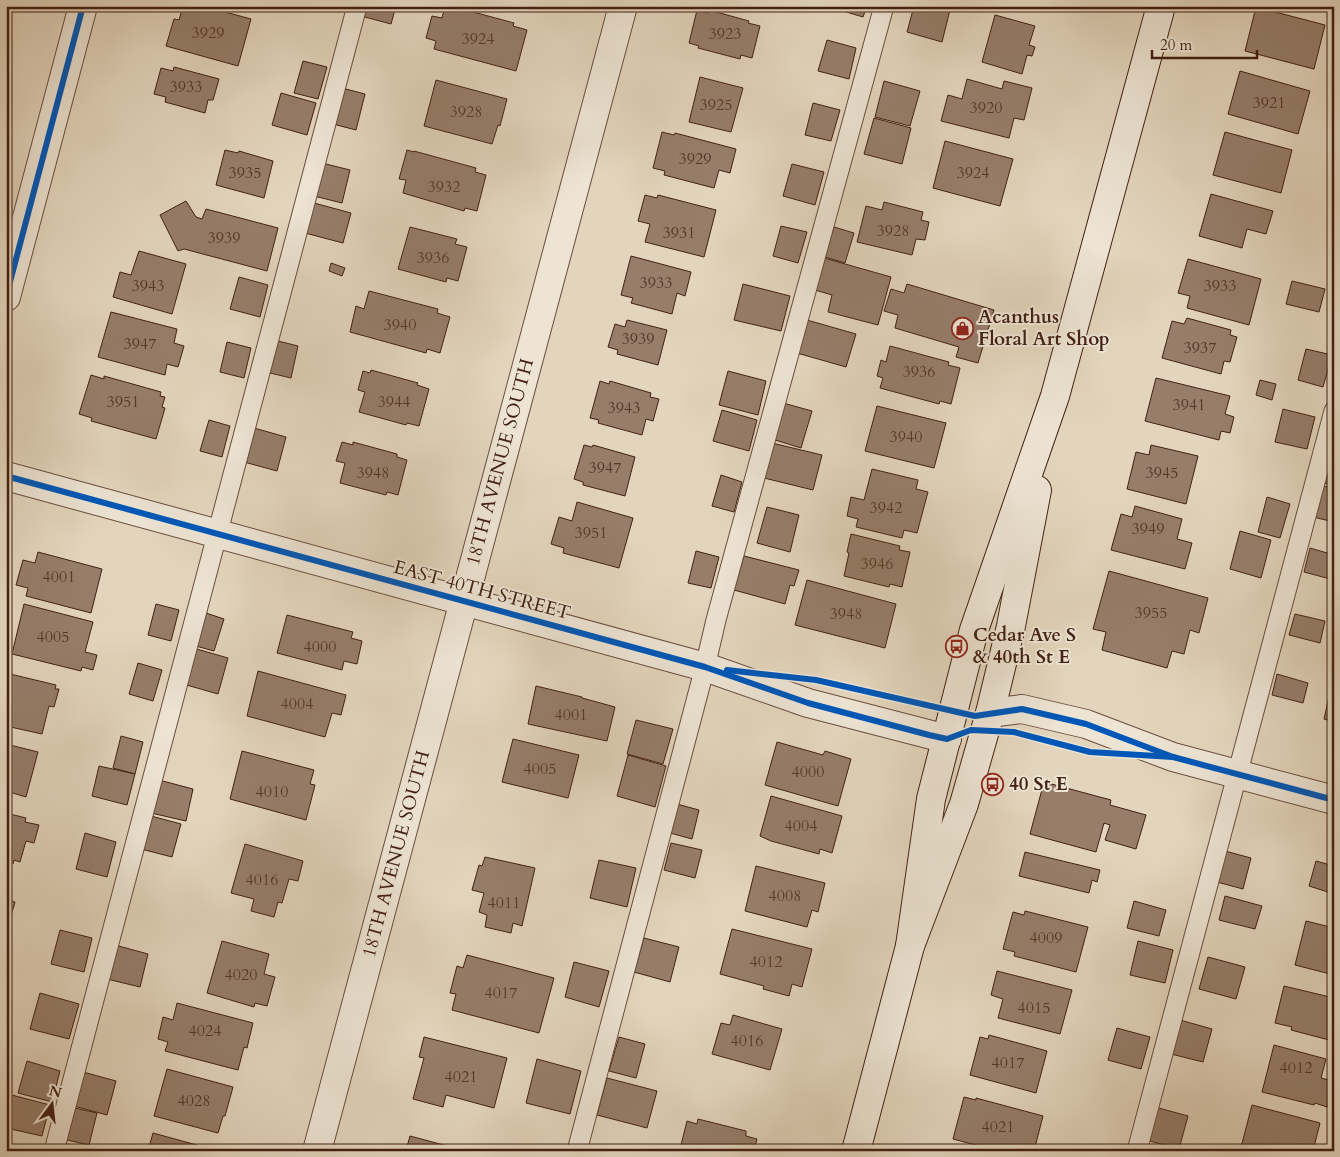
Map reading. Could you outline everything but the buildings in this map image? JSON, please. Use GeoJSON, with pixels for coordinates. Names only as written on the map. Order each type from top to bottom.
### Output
{"type":"FeatureCollection","features":[{"type":"Feature","properties":{"kind":"street"},"geometry":{"type":"LineString","coordinates":[[6,297],[84,6]]}},
{"type":"Feature","properties":{"kind":"street","name":"18TH AVENUE SOUTH"},"geometry":{"type":"LineString","coordinates":[[317,1151],[623,6]]}},
{"type":"Feature","properties":{"kind":"street"},"geometry":{"type":"LineString","coordinates":[[910,946],[931,799],[974,630],[1055,396],[1162,6]]}},
{"type":"Feature","properties":{"kind":"street"},"geometry":{"type":"LineString","coordinates":[[856,1151],[910,946],[964,804],[990,713],[1011,626],[1055,396]]}},
{"type":"Feature","properties":{"kind":"street","name":"EAST 40TH STREET"},"geometry":{"type":"LineString","coordinates":[[6,476],[705,667],[808,703],[947,739]]}},
{"type":"Feature","properties":{"kind":"street"},"geometry":{"type":"LineString","coordinates":[[990,713],[1022,709],[1086,724],[1173,757],[1334,800]]}},
{"type":"Feature","properties":{"kind":"lane"},"geometry":{"type":"LineString","coordinates":[[54,1151],[357,6]]}},
{"type":"Feature","properties":{"kind":"lane"},"geometry":{"type":"LineString","coordinates":[[577,1151],[716,620],[884,6]]}},
{"type":"Feature","properties":{"kind":"lane"},"geometry":{"type":"LineString","coordinates":[[1137,1151],[1334,411]]}},
{"type":"Feature","properties":{"kind":"cycle path"},"geometry":{"type":"LineString","coordinates":[[6,297],[83,6]]}},
{"type":"Feature","properties":{"kind":"cycle path"},"geometry":{"type":"LineString","coordinates":[[6,476],[705,667],[808,703],[929,735],[947,739],[971,730],[1014,732],[1090,752],[1173,757]]}},
{"type":"Feature","properties":{"kind":"cycle path"},"geometry":{"type":"LineString","coordinates":[[727,670],[816,680],[975,716],[1022,709],[1086,724],[1173,757],[1334,800]]}},
{"type":"Feature","properties":{"kind":"place","name":"Acanthus Floral Art Shop"},"geometry":{"type":"Point","coordinates":[962,328]}},
{"type":"Feature","properties":{"kind":"place","name":"Cedar Ave S & 40th St E"},"geometry":{"type":"Point","coordinates":[957,646]}},
{"type":"Feature","properties":{"kind":"place","name":"40 St E"},"geometry":{"type":"Point","coordinates":[993,784]}}]}
